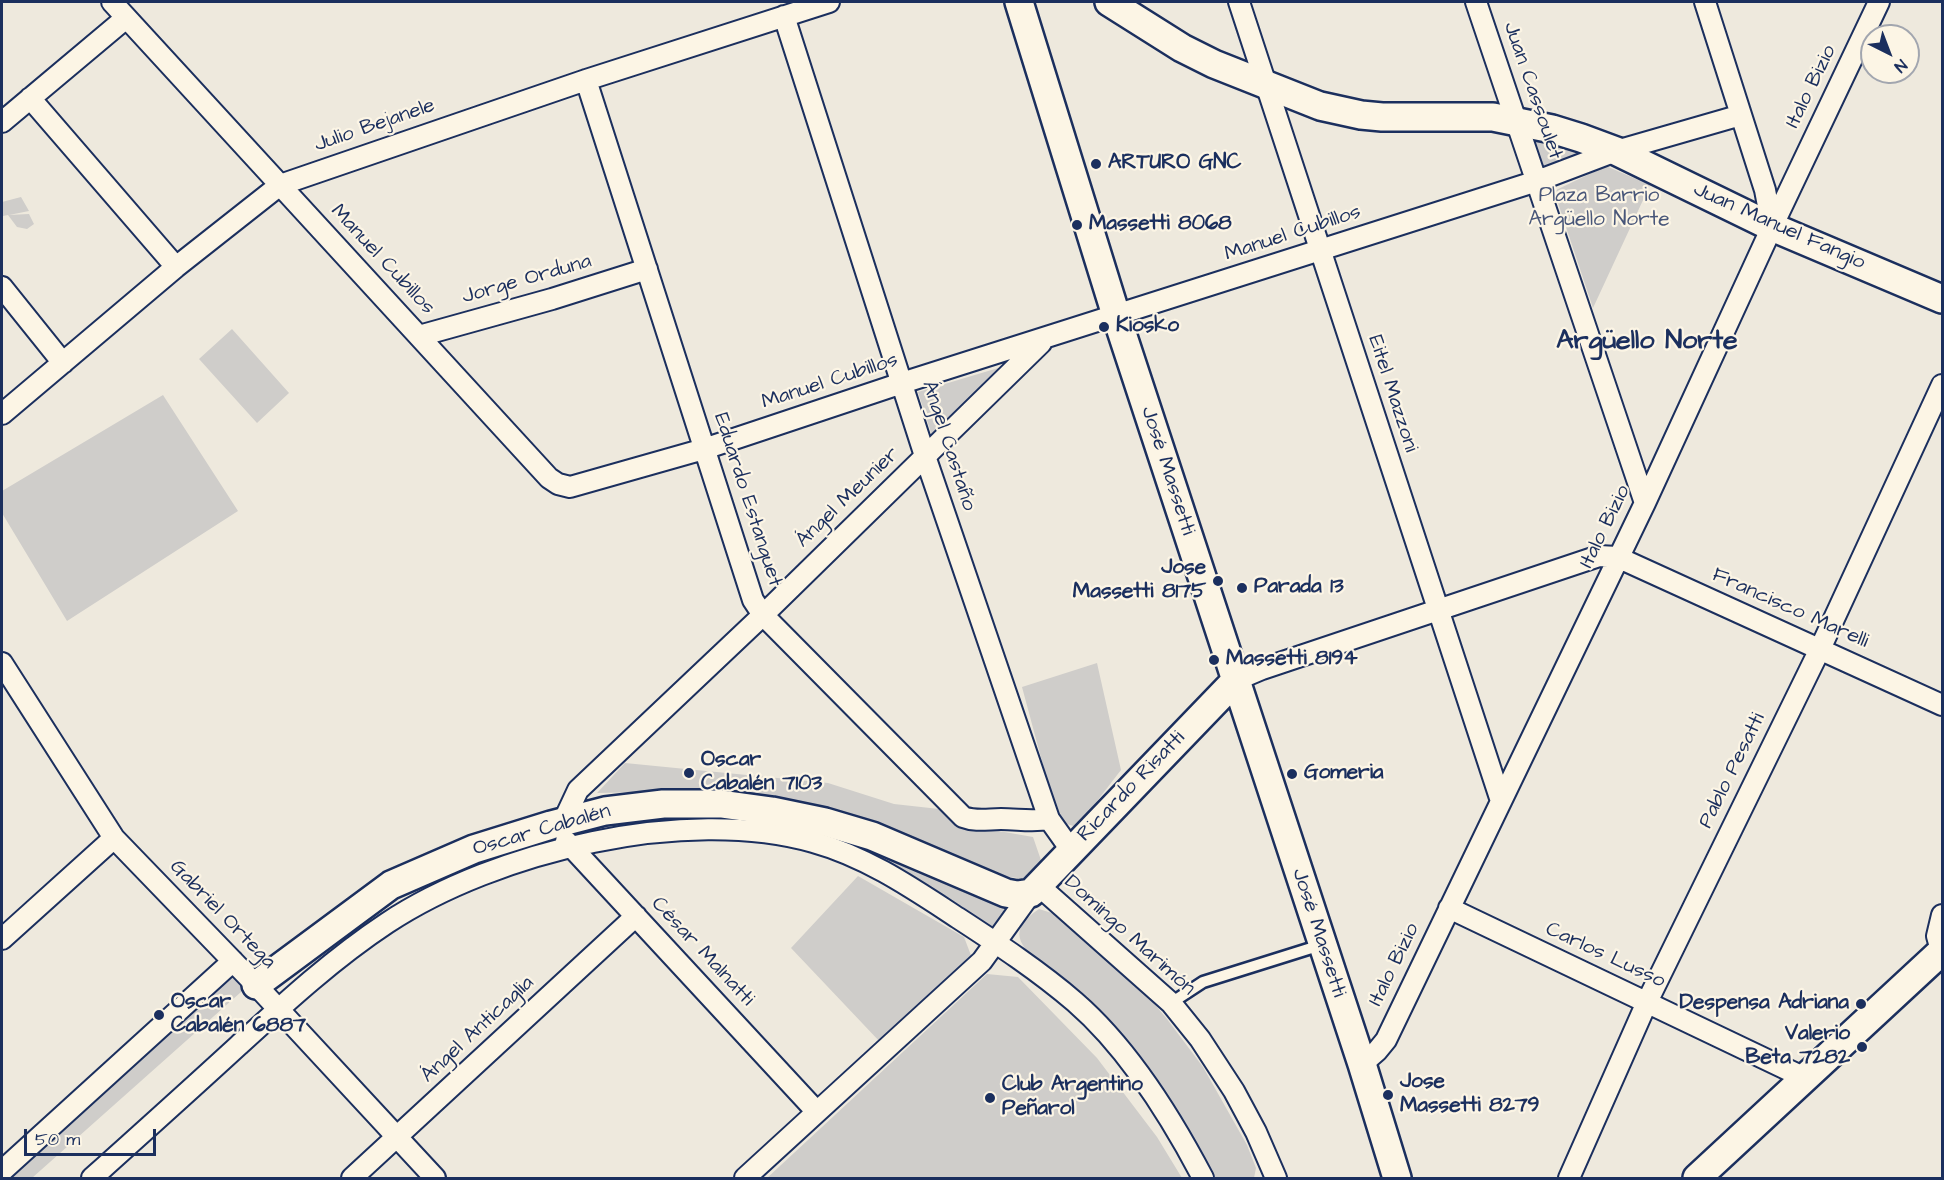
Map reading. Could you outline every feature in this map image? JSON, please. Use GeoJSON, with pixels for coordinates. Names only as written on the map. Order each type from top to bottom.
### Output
{"type":"FeatureCollection","features":[{"type":"Feature","properties":{"kind":"main road","name":"José Massetti"},"geometry":{"type":"LineString","coordinates":[[1019,2],[1116,315],[1362,1064],[1397,1179]]}},
{"type":"Feature","properties":{"kind":"main road","name":"Juan Manuel Fangio"},"geometry":{"type":"LineString","coordinates":[[1109,2],[1182,48],[1320,106],[1361,116],[1493,117],[1552,129],[1616,151],[1772,227],[1942,299]]}},
{"type":"Feature","properties":{"kind":"main road","name":"Ricardo Risatti"},"geometry":{"type":"LineString","coordinates":[[1035,889],[1236,680]]}},
{"type":"Feature","properties":{"kind":"main road","name":"Oscar Cabalén"},"geometry":{"type":"LineString","coordinates":[[256,984],[392,885],[474,849],[605,811],[663,804],[721,804],[772,811],[825,822],[872,836],[1006,893],[1017,895],[1035,889]]}},
{"type":"Feature","properties":{"kind":"main road"},"geometry":{"type":"LineString","coordinates":[[1697,1179],[1942,952]]}},
{"type":"Feature","properties":{"kind":"street","name":"Manuel Cubillos"},"geometry":{"type":"LineString","coordinates":[[112,2],[549,478],[558,484],[570,487],[704,449],[1116,315],[1320,252],[1537,181],[1616,151],[1741,114]]}},
{"type":"Feature","properties":{"kind":"street","name":"Julio Bejanele"},"geometry":{"type":"LineString","coordinates":[[2,414],[176,267],[279,185],[586,80],[829,2]]}},
{"type":"Feature","properties":{"kind":"street","name":"Eitel Mazzoni"},"geometry":{"type":"LineString","coordinates":[[1239,2],[1501,801]]}},
{"type":"Feature","properties":{"kind":"street","name":"Juan Cassoulet"},"geometry":{"type":"LineString","coordinates":[[1476,2],[1645,503]]}},
{"type":"Feature","properties":{"kind":"street"},"geometry":{"type":"LineString","coordinates":[[1705,2],[1765,190],[1772,227]]}},
{"type":"Feature","properties":{"kind":"street","name":"Italo Bizio"},"geometry":{"type":"LineString","coordinates":[[1362,1064],[1386,1040],[1645,503],[1879,2]]}},
{"type":"Feature","properties":{"kind":"street","name":"Ángel Castaño"},"geometry":{"type":"LineString","coordinates":[[784,16],[925,456],[1049,819],[1071,850]]}},
{"type":"Feature","properties":{"kind":"street"},"geometry":{"type":"LineString","coordinates":[[2,122],[126,18]]}},
{"type":"Feature","properties":{"kind":"street","name":"Eduardo Estanguet"},"geometry":{"type":"LineString","coordinates":[[586,80],[753,600],[763,615],[963,817],[972,820],[1004,819],[1033,822],[1049,819]]}},
{"type":"Feature","properties":{"kind":"street"},"geometry":{"type":"LineString","coordinates":[[30,98],[176,267]]}},
{"type":"Feature","properties":{"kind":"street","name":"Jorge Orduna"},"geometry":{"type":"LineString","coordinates":[[419,336],[552,299],[647,269]]}},
{"type":"Feature","properties":{"kind":"street"},"geometry":{"type":"LineString","coordinates":[[2,287],[63,363]]}},
{"type":"Feature","properties":{"kind":"street","name":"Ángel Meunier"},"geometry":{"type":"LineString","coordinates":[[557,824],[578,790],[763,615],[1045,339]]}},
{"type":"Feature","properties":{"kind":"street","name":"Pablo Pesatti"},"geometry":{"type":"LineString","coordinates":[[1569,1179],[1647,1002],[1820,649],[1942,385]]}},
{"type":"Feature","properties":{"kind":"street","name":"Ricardo Risatti"},"geometry":{"type":"LineString","coordinates":[[1236,680],[1262,669],[1599,556],[1617,557]]}},
{"type":"Feature","properties":{"kind":"street","name":"Francisco Marelli"},"geometry":{"type":"LineString","coordinates":[[1617,557],[1942,705]]}},
{"type":"Feature","properties":{"kind":"street","name":"Gabriel Ortega"},"geometry":{"type":"LineString","coordinates":[[2,663],[114,838],[256,984],[435,1179]]}},
{"type":"Feature","properties":{"kind":"street","name":"César Malnatti"},"geometry":{"type":"LineString","coordinates":[[557,824],[571,848],[817,1112]]}},
{"type":"Feature","properties":{"kind":"street"},"geometry":{"type":"LineString","coordinates":[[92,1179],[278,1009],[358,943],[421,902],[520,862],[571,848],[679,829],[729,830],[779,835],[813,842],[882,870],[995,942],[1036,970],[1078,1004],[1101,1029],[1161,1104],[1184,1141],[1203,1179]]}},
{"type":"Feature","properties":{"kind":"street"},"geometry":{"type":"LineString","coordinates":[[2,939],[114,838]]}},
{"type":"Feature","properties":{"kind":"street","name":"Ricardo Risatti"},"geometry":{"type":"LineString","coordinates":[[745,1179],[982,961],[1035,889]]}},
{"type":"Feature","properties":{"kind":"street","name":"Domingo Marimón"},"geometry":{"type":"LineString","coordinates":[[1035,889],[1171,1003],[1200,1039],[1234,1091],[1256,1132],[1276,1179]]}},
{"type":"Feature","properties":{"kind":"street","name":"Carlos Lusso"},"geometry":{"type":"LineString","coordinates":[[1449,909],[1805,1078]]}},
{"type":"Feature","properties":{"kind":"street"},"geometry":{"type":"LineString","coordinates":[[1942,915],[1937,936],[1942,952]]}},
{"type":"Feature","properties":{"kind":"street","name":"Ángel Anticaglia"},"geometry":{"type":"LineString","coordinates":[[352,1179],[636,916]]}},
{"type":"Feature","properties":{"kind":"street"},"geometry":{"type":"LineString","coordinates":[[2,1171],[233,961]]}},
{"type":"Feature","properties":{"kind":"lane"},"geometry":{"type":"LineString","coordinates":[[1171,1003],[1203,982],[1322,945]]}},
{"type":"Feature","properties":{"kind":"green space"},"geometry":{"type":"Polygon","coordinates":[[[1531,140],[1597,153],[1546,172],[1531,140]]]}},
{"type":"Feature","properties":{"kind":"green space","name":"Plaza Barrio Argüello Norte"},"geometry":{"type":"Polygon","coordinates":[[[1606,166],[1650,185],[1593,308],[1554,191],[1606,166]]]}},
{"type":"Feature","properties":{"kind":"green space"},"geometry":{"type":"Polygon","coordinates":[[[21,197],[29,211],[9,215],[29,214],[34,224],[27,229],[17,227],[8,215],[3,216],[2,202],[21,197]]]}},
{"type":"Feature","properties":{"kind":"green space"},"geometry":{"type":"Polygon","coordinates":[[[232,329],[289,393],[257,423],[199,359],[232,329]]]}},
{"type":"Feature","properties":{"kind":"green space"},"geometry":{"type":"Polygon","coordinates":[[[1015,363],[933,439],[918,392],[1015,363]]]}},
{"type":"Feature","properties":{"kind":"green space"},"geometry":{"type":"Polygon","coordinates":[[[163,395],[238,511],[67,621],[2,513],[2,491],[163,395]]]}},
{"type":"Feature","properties":{"kind":"green space"},"geometry":{"type":"Polygon","coordinates":[[[1097,663],[1121,770],[1077,827],[1060,822],[1022,687],[1097,663]]]}},
{"type":"Feature","properties":{"kind":"green space"},"geometry":{"type":"Polygon","coordinates":[[[625,763],[828,783],[894,804],[939,809],[953,823],[1033,837],[1043,866],[1025,879],[996,875],[692,791],[597,793],[625,763]]]}},
{"type":"Feature","properties":{"kind":"green space"},"geometry":{"type":"Polygon","coordinates":[[[721,819],[786,826],[852,843],[908,862],[1017,905],[991,928],[840,847],[721,828],[721,819]]]}},
{"type":"Feature","properties":{"kind":"green space"},"geometry":{"type":"Polygon","coordinates":[[[858,876],[964,937],[972,958],[881,1043],[791,948],[858,876]]]}},
{"type":"Feature","properties":{"kind":"green space"},"geometry":{"type":"Polygon","coordinates":[[[1039,909],[1058,915],[1141,988],[1167,1019],[1203,1067],[1247,1145],[1256,1168],[1254,1178],[1208,1178],[1194,1150],[1023,945],[1020,938],[1022,924],[1039,909]]]}},
{"type":"Feature","properties":{"kind":"green space"},"geometry":{"type":"Polygon","coordinates":[[[233,968],[250,984],[32,1178],[2,1178],[233,968]]]}},
{"type":"Feature","properties":{"kind":"green space","name":"Club Argentino Peñarol"},"geometry":{"type":"Polygon","coordinates":[[[987,974],[1018,977],[1097,1058],[1157,1137],[1182,1178],[767,1178],[987,974]]]}},
{"type":"Feature","properties":{"kind":"place","name":"ARTURO GNC"},"geometry":{"type":"Point","coordinates":[1096,164]}},
{"type":"Feature","properties":{"kind":"place","name":"Massetti 8068"},"geometry":{"type":"Point","coordinates":[1077,225]}},
{"type":"Feature","properties":{"kind":"place","name":"Kiosko"},"geometry":{"type":"Point","coordinates":[1104,327]}},
{"type":"Feature","properties":{"kind":"place","name":"Jose Massetti 8175"},"geometry":{"type":"Point","coordinates":[1218,581]}},
{"type":"Feature","properties":{"kind":"place","name":"Parada 13"},"geometry":{"type":"Point","coordinates":[1242,588]}},
{"type":"Feature","properties":{"kind":"place","name":"Massetti 8194"},"geometry":{"type":"Point","coordinates":[1214,660]}},
{"type":"Feature","properties":{"kind":"place","name":"Oscar Cabalén 7103"},"geometry":{"type":"Point","coordinates":[689,773]}},
{"type":"Feature","properties":{"kind":"place","name":"Gomeria"},"geometry":{"type":"Point","coordinates":[1292,774]}},
{"type":"Feature","properties":{"kind":"place","name":"Despensa Adriana"},"geometry":{"type":"Point","coordinates":[1861,1004]}},
{"type":"Feature","properties":{"kind":"place","name":"Oscar Cabalén 6887"},"geometry":{"type":"Point","coordinates":[159,1015]}},
{"type":"Feature","properties":{"kind":"place","name":"Valerio Beta 7282"},"geometry":{"type":"Point","coordinates":[1862,1047]}},
{"type":"Feature","properties":{"kind":"place","name":"Jose Massetti 8279"},"geometry":{"type":"Point","coordinates":[1388,1095]}},
{"type":"Feature","properties":{"kind":"place","name":"Club Argentino Peñarol"},"geometry":{"type":"Point","coordinates":[990,1098]}},
{"type":"Feature","properties":{"kind":"district","name":"Argüello Norte"},"geometry":{"type":"Point","coordinates":[1647,342]}}]}
